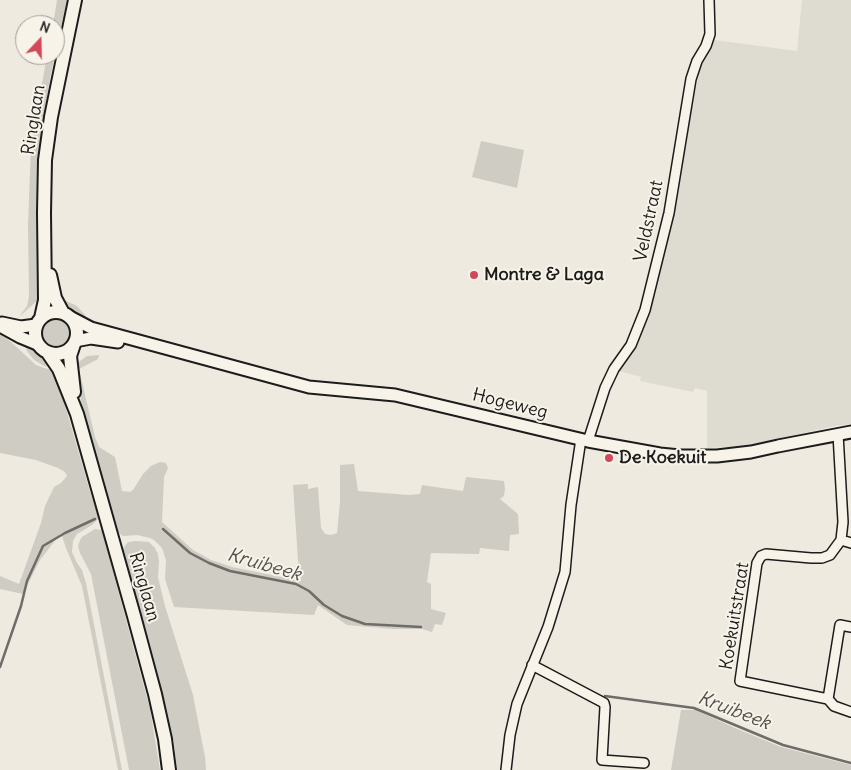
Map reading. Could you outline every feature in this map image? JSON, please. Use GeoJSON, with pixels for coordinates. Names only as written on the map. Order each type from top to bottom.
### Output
{"type":"FeatureCollection","features":[{"type":"Feature","properties":{"kind":"main road","name":"Ringlaan"},"geometry":{"type":"LineString","coordinates":[[75,0],[60,67],[46,153],[44,186],[45,300],[34,331],[37,344],[48,353],[62,376],[77,414],[155,694],[165,740],[169,770]]}},
{"type":"Feature","properties":{"kind":"main road","name":"Ringlaan"},"geometry":{"type":"LineString","coordinates":[[44,248],[55,298],[74,322],[76,328],[75,343],[70,356],[70,366],[77,414]]}},
{"type":"Feature","properties":{"kind":"main road"},"geometry":{"type":"LineString","coordinates":[[38,321],[48,314],[56,312],[67,315]]}},
{"type":"Feature","properties":{"kind":"main road"},"geometry":{"type":"LineString","coordinates":[[48,353],[58,354],[67,351],[75,343]]}},
{"type":"Feature","properties":{"kind":"street","name":"Veldstraat"},"geometry":{"type":"LineString","coordinates":[[506,770],[510,736],[517,704],[548,627],[565,572],[571,505],[584,440],[605,388],[614,370],[631,345],[645,310],[669,213],[691,78],[710,34],[709,0]]}},
{"type":"Feature","properties":{"kind":"street","name":"Hogeweg"},"geometry":{"type":"LineString","coordinates":[[67,315],[91,328],[309,387],[394,395],[584,440],[660,454],[717,456],[751,452],[851,432]]}},
{"type":"Feature","properties":{"kind":"street"},"geometry":{"type":"LineString","coordinates":[[0,322],[21,327],[38,321]]}},
{"type":"Feature","properties":{"kind":"street"},"geometry":{"type":"LineString","coordinates":[[0,326],[37,344]]}},
{"type":"Feature","properties":{"kind":"street","name":"Hogeweg"},"geometry":{"type":"LineString","coordinates":[[75,343],[91,338],[164,348]]}},
{"type":"Feature","properties":{"kind":"street"},"geometry":{"type":"LineString","coordinates":[[838,434],[843,522],[841,540],[851,543]]}},
{"type":"Feature","properties":{"kind":"street","name":"Koekuitstraat"},"geometry":{"type":"LineString","coordinates":[[841,540],[830,555],[822,558],[766,554],[761,556],[757,563],[740,681],[828,699],[834,706],[851,712]]}},
{"type":"Feature","properties":{"kind":"street"},"geometry":{"type":"LineString","coordinates":[[828,699],[840,626],[851,627]]}},
{"type":"Feature","properties":{"kind":"street"},"geometry":{"type":"LineString","coordinates":[[532,666],[604,703],[606,708],[602,760],[644,764]]}},
{"type":"Feature","properties":{"kind":"shaded area"},"geometry":{"type":"Polygon","coordinates":[[[57,0],[67,0],[64,15],[55,15],[57,0]]]}},
{"type":"Feature","properties":{"kind":"shaded area"},"geometry":{"type":"Polygon","coordinates":[[[802,0],[851,0],[851,424],[746,446],[707,448],[707,391],[695,388],[693,392],[640,381],[641,377],[619,371],[634,345],[672,215],[701,66],[714,40],[797,51],[802,0]]]}},
{"type":"Feature","properties":{"kind":"shaded area"},"geometry":{"type":"Polygon","coordinates":[[[45,65],[53,65],[39,148],[37,227],[40,298],[19,317],[27,306],[29,296],[28,225],[31,147],[45,65]]]}},
{"type":"Feature","properties":{"kind":"shaded area"},"geometry":{"type":"Polygon","coordinates":[[[481,141],[524,150],[517,188],[472,177],[481,141]]]}},
{"type":"Feature","properties":{"kind":"shaded area"},"geometry":{"type":"Polygon","coordinates":[[[61,300],[77,306],[89,323],[68,309],[61,300]]]}},
{"type":"Feature","properties":{"kind":"shaded area"},"geometry":{"type":"Polygon","coordinates":[[[56,319],[66,323],[70,333],[66,343],[56,347],[46,343],[42,333],[46,323],[56,319]]]}},
{"type":"Feature","properties":{"kind":"shaded area"},"geometry":{"type":"Polygon","coordinates":[[[0,334],[36,365],[53,371],[59,384],[99,518],[92,525],[77,534],[73,541],[72,552],[82,570],[86,583],[122,770],[118,770],[82,586],[61,533],[40,560],[23,594],[0,589],[0,576],[19,584],[41,523],[45,506],[54,487],[67,476],[65,472],[58,468],[36,460],[0,453],[0,334]]]}},
{"type":"Feature","properties":{"kind":"shaded area"},"geometry":{"type":"Polygon","coordinates":[[[23,342],[33,348],[53,367],[44,366],[34,360],[23,342]]]}},
{"type":"Feature","properties":{"kind":"shaded area"},"geometry":{"type":"Polygon","coordinates":[[[99,355],[98,359],[79,369],[95,437],[99,447],[115,457],[122,491],[130,492],[133,490],[143,474],[151,466],[160,462],[166,463],[168,468],[164,477],[162,522],[193,550],[211,560],[232,567],[301,581],[293,485],[308,484],[308,489],[318,487],[321,528],[325,534],[337,533],[340,502],[340,465],[354,464],[358,491],[409,495],[420,494],[422,485],[463,491],[466,477],[504,481],[504,496],[500,499],[518,514],[519,534],[510,535],[509,551],[480,548],[479,554],[431,553],[427,582],[431,584],[431,609],[446,613],[442,625],[435,624],[432,632],[422,629],[393,629],[347,625],[318,605],[314,615],[174,607],[165,579],[166,560],[162,548],[150,538],[137,535],[123,536],[118,531],[81,402],[76,364],[87,356],[99,355]]]}},
{"type":"Feature","properties":{"kind":"shaded area"},"geometry":{"type":"Polygon","coordinates":[[[95,529],[102,530],[150,709],[160,770],[129,770],[91,574],[78,546],[82,537],[95,529]]]}},
{"type":"Feature","properties":{"kind":"shaded area"},"geometry":{"type":"Polygon","coordinates":[[[129,542],[149,542],[158,554],[158,577],[165,606],[193,695],[206,770],[177,770],[174,743],[167,711],[123,549],[129,542]]]}},
{"type":"Feature","properties":{"kind":"shaded area"},"geometry":{"type":"Polygon","coordinates":[[[681,710],[696,710],[781,747],[851,765],[851,770],[671,770],[681,710]]]}},
{"type":"Feature","properties":{"kind":"waterway","name":"Kruibeek"},"geometry":{"type":"LineString","coordinates":[[0,667],[21,606],[27,581],[43,546],[95,519]]}},
{"type":"Feature","properties":{"kind":"waterway","name":"Kruibeek"},"geometry":{"type":"LineString","coordinates":[[163,529],[190,553],[209,563],[230,571],[296,584],[309,591],[324,605],[342,616],[365,624],[421,627]]}},
{"type":"Feature","properties":{"kind":"waterway","name":"Kruibeek"},"geometry":{"type":"LineString","coordinates":[[605,696],[694,708],[783,745],[851,763]]}},
{"type":"Feature","properties":{"kind":"place","name":"Montre & Laga"},"geometry":{"type":"Point","coordinates":[474,275]}},
{"type":"Feature","properties":{"kind":"place","name":"De Koekuit"},"geometry":{"type":"Point","coordinates":[609,458]}}]}
